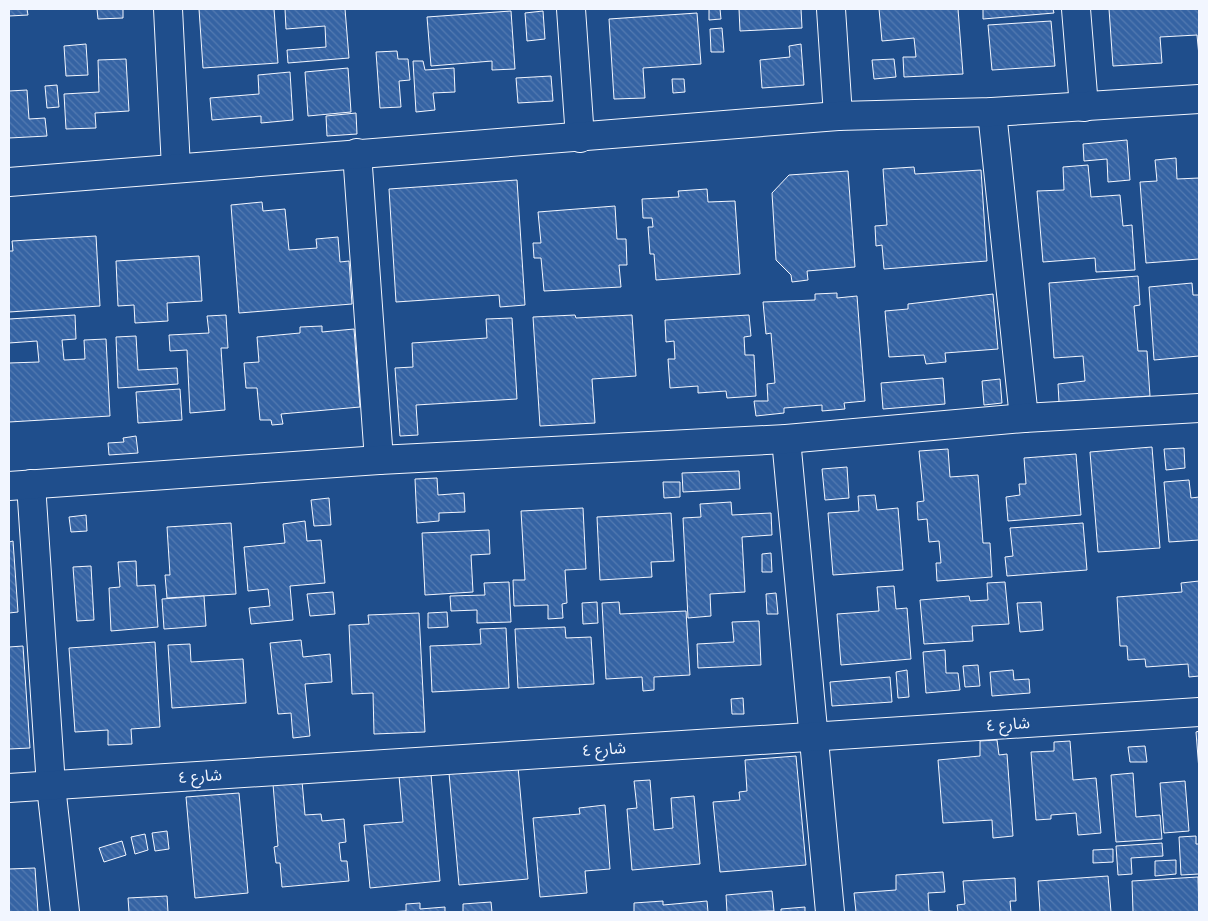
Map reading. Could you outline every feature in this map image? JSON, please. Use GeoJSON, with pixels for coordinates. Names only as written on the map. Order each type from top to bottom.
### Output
{"type":"FeatureCollection","features":[{"type":"Feature","properties":{"kind":"street"},"geometry":{"type":"LineString","coordinates":[[168,9],[176,168]]}},
{"type":"Feature","properties":{"kind":"street"},"geometry":{"type":"LineString","coordinates":[[571,9],[580,138]]}},
{"type":"Feature","properties":{"kind":"street"},"geometry":{"type":"LineString","coordinates":[[832,9],[838,116]]}},
{"type":"Feature","properties":{"kind":"street"},"geometry":{"type":"LineString","coordinates":[[1076,9],[1084,107]]}},
{"type":"Feature","properties":{"kind":"street"},"geometry":{"type":"LineString","coordinates":[[9,182],[838,116],[992,112],[1199,99]]}},
{"type":"Feature","properties":{"kind":"street"},"geometry":{"type":"LineString","coordinates":[[992,112],[1024,418]]}},
{"type":"Feature","properties":{"kind":"street"},"geometry":{"type":"LineString","coordinates":[[358,153],[379,460]]}},
{"type":"Feature","properties":{"kind":"street"},"geometry":{"type":"LineString","coordinates":[[65,912],[20,485],[379,460],[786,439],[1024,418],[1199,408]]}},
{"type":"Feature","properties":{"kind":"street"},"geometry":{"type":"LineString","coordinates":[[786,439],[830,912]]}},
{"type":"Feature","properties":{"kind":"street","name":"شارع ٤"},"geometry":{"type":"LineString","coordinates":[[9,788],[1199,712]]}},
{"type":"Feature","properties":{"kind":"building"},"geometry":{"type":"Polygon","coordinates":[[[9,9],[27,9],[28,15],[9,16],[9,9]]]}},
{"type":"Feature","properties":{"kind":"building"},"geometry":{"type":"Polygon","coordinates":[[[97,9],[123,9],[123,18],[98,19],[97,9]]]}},
{"type":"Feature","properties":{"kind":"building"},"geometry":{"type":"Polygon","coordinates":[[[199,9],[274,9],[278,63],[203,68],[199,9]]]}},
{"type":"Feature","properties":{"kind":"building"},"geometry":{"type":"Polygon","coordinates":[[[285,9],[345,9],[349,58],[288,63],[287,50],[326,47],[325,26],[286,29],[285,9]]]}},
{"type":"Feature","properties":{"kind":"building"},"geometry":{"type":"Polygon","coordinates":[[[709,9],[720,9],[721,19],[709,20],[709,9]]]}},
{"type":"Feature","properties":{"kind":"building"},"geometry":{"type":"Polygon","coordinates":[[[739,9],[801,9],[802,28],[740,31],[739,9]]]}},
{"type":"Feature","properties":{"kind":"building"},"geometry":{"type":"Polygon","coordinates":[[[879,9],[958,9],[963,74],[904,77],[903,57],[916,57],[914,38],[882,41],[879,9]]]}},
{"type":"Feature","properties":{"kind":"building"},"geometry":{"type":"Polygon","coordinates":[[[983,9],[1053,9],[1054,13],[983,19],[983,9]]]}},
{"type":"Feature","properties":{"kind":"building"},"geometry":{"type":"Polygon","coordinates":[[[1109,9],[1199,9],[1199,56],[1197,35],[1160,37],[1162,63],[1113,66],[1109,9]]]}},
{"type":"Feature","properties":{"kind":"building"},"geometry":{"type":"Polygon","coordinates":[[[511,11],[515,69],[492,70],[492,61],[431,66],[427,17],[511,11]]]}},
{"type":"Feature","properties":{"kind":"building"},"geometry":{"type":"Polygon","coordinates":[[[543,11],[545,39],[527,41],[525,13],[543,11]]]}},
{"type":"Feature","properties":{"kind":"building"},"geometry":{"type":"Polygon","coordinates":[[[697,13],[701,64],[643,68],[645,98],[614,99],[609,19],[697,13]]]}},
{"type":"Feature","properties":{"kind":"building"},"geometry":{"type":"Polygon","coordinates":[[[1051,21],[1055,66],[992,70],[988,25],[1051,21]]]}},
{"type":"Feature","properties":{"kind":"building"},"geometry":{"type":"Polygon","coordinates":[[[722,28],[724,52],[711,52],[710,29],[722,28]]]}},
{"type":"Feature","properties":{"kind":"building"},"geometry":{"type":"Polygon","coordinates":[[[86,44],[88,75],[66,76],[64,46],[86,44]]]}},
{"type":"Feature","properties":{"kind":"building"},"geometry":{"type":"Polygon","coordinates":[[[801,44],[804,85],[762,88],[760,60],[790,57],[789,46],[801,44]]]}},
{"type":"Feature","properties":{"kind":"building"},"geometry":{"type":"Polygon","coordinates":[[[397,51],[398,59],[408,59],[410,80],[399,81],[401,107],[380,108],[376,52],[397,51]]]}},
{"type":"Feature","properties":{"kind":"building"},"geometry":{"type":"Polygon","coordinates":[[[126,59],[129,111],[95,113],[96,128],[66,129],[64,94],[99,92],[98,60],[126,59]]]}},
{"type":"Feature","properties":{"kind":"building"},"geometry":{"type":"Polygon","coordinates":[[[894,59],[896,77],[874,79],[872,60],[894,59]]]}},
{"type":"Feature","properties":{"kind":"building"},"geometry":{"type":"Polygon","coordinates":[[[413,61],[423,61],[425,70],[454,68],[455,92],[433,93],[435,110],[416,112],[413,61]]]}},
{"type":"Feature","properties":{"kind":"building"},"geometry":{"type":"Polygon","coordinates":[[[348,68],[351,112],[308,116],[305,72],[348,68]]]}},
{"type":"Feature","properties":{"kind":"building"},"geometry":{"type":"Polygon","coordinates":[[[290,72],[293,120],[261,123],[261,116],[212,120],[210,98],[259,94],[258,75],[290,72]]]}},
{"type":"Feature","properties":{"kind":"building"},"geometry":{"type":"Polygon","coordinates":[[[551,76],[553,101],[518,103],[516,78],[551,76]]]}},
{"type":"Feature","properties":{"kind":"building"},"geometry":{"type":"Polygon","coordinates":[[[672,79],[684,79],[685,92],[673,93],[672,79]]]}},
{"type":"Feature","properties":{"kind":"building"},"geometry":{"type":"Polygon","coordinates":[[[57,85],[59,107],[47,108],[45,86],[57,85]]]}},
{"type":"Feature","properties":{"kind":"building"},"geometry":{"type":"Polygon","coordinates":[[[27,90],[29,119],[45,118],[47,136],[9,138],[9,91],[27,90]]]}},
{"type":"Feature","properties":{"kind":"building"},"geometry":{"type":"Polygon","coordinates":[[[356,113],[357,134],[327,136],[326,116],[356,113]]]}},
{"type":"Feature","properties":{"kind":"building"},"geometry":{"type":"Polygon","coordinates":[[[1127,140],[1130,180],[1108,182],[1107,159],[1084,161],[1083,144],[1127,140]]]}},
{"type":"Feature","properties":{"kind":"building"},"geometry":{"type":"Polygon","coordinates":[[[1176,158],[1177,179],[1199,178],[1199,259],[1146,263],[1140,182],[1157,181],[1155,160],[1176,158]]]}},
{"type":"Feature","properties":{"kind":"building"},"geometry":{"type":"Polygon","coordinates":[[[1088,165],[1091,197],[1120,195],[1123,226],[1132,225],[1135,270],[1096,272],[1095,258],[1043,262],[1037,191],[1064,190],[1063,167],[1088,165]]]}},
{"type":"Feature","properties":{"kind":"building"},"geometry":{"type":"Polygon","coordinates":[[[914,167],[915,174],[981,170],[987,261],[884,269],[882,245],[876,246],[875,226],[887,225],[883,169],[914,167]]]}},
{"type":"Feature","properties":{"kind":"building"},"geometry":{"type":"Polygon","coordinates":[[[848,171],[855,267],[807,271],[808,280],[792,282],[791,275],[776,260],[772,193],[789,175],[848,171]]]}},
{"type":"Feature","properties":{"kind":"building"},"geometry":{"type":"Polygon","coordinates":[[[517,180],[525,305],[500,307],[499,295],[396,302],[389,189],[517,180]]]}},
{"type":"Feature","properties":{"kind":"building"},"geometry":{"type":"Polygon","coordinates":[[[707,189],[708,202],[735,201],[740,274],[656,280],[654,254],[650,254],[648,227],[653,227],[652,218],[643,218],[642,199],[679,197],[678,191],[707,189]]]}},
{"type":"Feature","properties":{"kind":"building"},"geometry":{"type":"Polygon","coordinates":[[[262,202],[263,211],[285,209],[289,250],[317,248],[316,239],[338,237],[340,262],[349,261],[352,304],[239,313],[231,205],[262,202]]]}},
{"type":"Feature","properties":{"kind":"building"},"geometry":{"type":"Polygon","coordinates":[[[615,206],[617,239],[626,239],[627,265],[619,265],[621,287],[544,291],[541,258],[534,258],[533,243],[541,243],[538,212],[615,206]]]}},
{"type":"Feature","properties":{"kind":"building"},"geometry":{"type":"Polygon","coordinates":[[[96,236],[100,306],[9,312],[9,251],[13,251],[12,241],[96,236]]]}},
{"type":"Feature","properties":{"kind":"building"},"geometry":{"type":"Polygon","coordinates":[[[199,256],[202,301],[167,303],[168,321],[135,323],[134,305],[118,306],[116,261],[199,256]]]}},
{"type":"Feature","properties":{"kind":"building"},"geometry":{"type":"Polygon","coordinates":[[[1138,276],[1140,305],[1134,306],[1138,351],[1147,351],[1150,396],[1059,402],[1058,384],[1085,381],[1083,356],[1054,358],[1049,283],[1138,276]]]}},
{"type":"Feature","properties":{"kind":"building"},"geometry":{"type":"Polygon","coordinates":[[[1192,283],[1193,295],[1199,295],[1199,356],[1154,360],[1149,287],[1192,283]]]}},
{"type":"Feature","properties":{"kind":"building"},"geometry":{"type":"Polygon","coordinates":[[[837,293],[837,298],[857,296],[865,401],[844,403],[845,409],[822,411],[822,405],[784,408],[784,413],[756,416],[754,401],[768,401],[767,384],[775,383],[771,333],[766,334],[763,302],[815,300],[815,294],[837,293]]]}},
{"type":"Feature","properties":{"kind":"building"},"geometry":{"type":"Polygon","coordinates":[[[993,294],[998,349],[945,353],[946,362],[926,364],[924,355],[889,357],[885,311],[908,309],[908,304],[993,294]]]}},
{"type":"Feature","properties":{"kind":"building"},"geometry":{"type":"Polygon","coordinates":[[[75,315],[76,339],[62,340],[64,360],[85,359],[84,340],[106,339],[110,416],[9,422],[9,363],[39,362],[37,341],[9,343],[9,319],[75,315]]]}},
{"type":"Feature","properties":{"kind":"building"},"geometry":{"type":"Polygon","coordinates":[[[226,315],[228,348],[221,348],[225,410],[190,413],[187,350],[170,351],[169,335],[209,333],[207,316],[226,315]]]}},
{"type":"Feature","properties":{"kind":"building"},"geometry":{"type":"Polygon","coordinates":[[[575,315],[576,318],[632,315],[636,376],[592,379],[595,423],[540,426],[533,317],[575,315]]]}},
{"type":"Feature","properties":{"kind":"building"},"geometry":{"type":"Polygon","coordinates":[[[749,315],[751,336],[744,337],[745,355],[754,355],[756,396],[727,398],[726,391],[698,393],[698,386],[670,388],[668,359],[675,359],[674,341],[666,342],[665,320],[749,315]]]}},
{"type":"Feature","properties":{"kind":"building"},"geometry":{"type":"Polygon","coordinates":[[[512,318],[517,399],[416,405],[418,435],[400,436],[395,368],[413,367],[412,343],[487,338],[486,319],[512,318]]]}},
{"type":"Feature","properties":{"kind":"building"},"geometry":{"type":"Polygon","coordinates":[[[322,326],[322,332],[354,329],[360,407],[281,414],[283,424],[272,425],[271,420],[260,420],[257,388],[246,388],[244,363],[259,362],[257,337],[300,333],[300,327],[322,326]]]}},
{"type":"Feature","properties":{"kind":"building"},"geometry":{"type":"Polygon","coordinates":[[[136,336],[138,370],[177,368],[178,384],[118,388],[116,337],[136,336]]]}},
{"type":"Feature","properties":{"kind":"building"},"geometry":{"type":"Polygon","coordinates":[[[943,378],[945,404],[883,409],[881,383],[943,378]]]}},
{"type":"Feature","properties":{"kind":"building"},"geometry":{"type":"Polygon","coordinates":[[[1000,379],[1002,403],[984,405],[982,381],[1000,379]]]}},
{"type":"Feature","properties":{"kind":"building"},"geometry":{"type":"Polygon","coordinates":[[[180,389],[182,420],[138,423],[136,392],[180,389]]]}},
{"type":"Feature","properties":{"kind":"building"},"geometry":{"type":"Polygon","coordinates":[[[136,436],[138,453],[109,455],[108,443],[124,442],[123,438],[136,436]]]}},
{"type":"Feature","properties":{"kind":"building"},"geometry":{"type":"Polygon","coordinates":[[[1152,447],[1160,548],[1098,552],[1090,452],[1152,447]]]}},
{"type":"Feature","properties":{"kind":"building"},"geometry":{"type":"Polygon","coordinates":[[[1184,448],[1185,468],[1166,470],[1164,449],[1184,448]]]}},
{"type":"Feature","properties":{"kind":"building"},"geometry":{"type":"Polygon","coordinates":[[[948,449],[950,477],[978,475],[983,543],[990,543],[992,577],[937,581],[936,563],[941,563],[939,541],[929,542],[927,519],[918,520],[917,502],[924,501],[919,451],[948,449]]]}},
{"type":"Feature","properties":{"kind":"building"},"geometry":{"type":"Polygon","coordinates":[[[1076,454],[1081,515],[1008,521],[1006,497],[1020,495],[1019,484],[1026,484],[1024,458],[1076,454]]]}},
{"type":"Feature","properties":{"kind":"building"},"geometry":{"type":"Polygon","coordinates":[[[847,467],[849,498],[825,500],[822,469],[847,467]]]}},
{"type":"Feature","properties":{"kind":"building"},"geometry":{"type":"Polygon","coordinates":[[[739,471],[740,489],[683,492],[682,473],[739,471]]]}},
{"type":"Feature","properties":{"kind":"building"},"geometry":{"type":"Polygon","coordinates":[[[437,478],[438,495],[464,493],[465,512],[439,513],[439,521],[417,523],[415,479],[437,478]]]}},
{"type":"Feature","properties":{"kind":"building"},"geometry":{"type":"Polygon","coordinates":[[[1189,480],[1191,498],[1199,497],[1199,540],[1169,542],[1164,482],[1189,480]]]}},
{"type":"Feature","properties":{"kind":"building"},"geometry":{"type":"Polygon","coordinates":[[[663,482],[680,482],[680,497],[664,498],[663,482]]]}},
{"type":"Feature","properties":{"kind":"building"},"geometry":{"type":"Polygon","coordinates":[[[875,495],[877,510],[898,508],[903,570],[833,575],[828,513],[859,511],[858,496],[875,495]]]}},
{"type":"Feature","properties":{"kind":"building"},"geometry":{"type":"Polygon","coordinates":[[[329,498],[331,525],[314,526],[311,500],[329,498]]]}},
{"type":"Feature","properties":{"kind":"building"},"geometry":{"type":"Polygon","coordinates":[[[731,502],[732,515],[771,513],[772,535],[742,537],[745,592],[710,594],[711,616],[688,618],[683,518],[701,517],[700,504],[731,502]]]}},
{"type":"Feature","properties":{"kind":"building"},"geometry":{"type":"Polygon","coordinates":[[[583,508],[586,569],[565,570],[567,603],[562,604],[563,618],[548,619],[548,605],[514,606],[513,580],[525,580],[521,511],[583,508]]]}},
{"type":"Feature","properties":{"kind":"building"},"geometry":{"type":"Polygon","coordinates":[[[671,513],[674,561],[651,562],[652,577],[600,580],[597,517],[671,513]]]}},
{"type":"Feature","properties":{"kind":"building"},"geometry":{"type":"Polygon","coordinates":[[[86,515],[87,531],[71,532],[69,517],[86,515]]]}},
{"type":"Feature","properties":{"kind":"building"},"geometry":{"type":"Polygon","coordinates":[[[305,521],[307,541],[321,540],[325,583],[290,586],[293,620],[251,624],[249,608],[270,606],[268,589],[248,591],[244,547],[285,543],[283,524],[305,521]]]}},
{"type":"Feature","properties":{"kind":"building"},"geometry":{"type":"Polygon","coordinates":[[[231,523],[236,594],[167,598],[165,575],[170,575],[167,527],[231,523]]]}},
{"type":"Feature","properties":{"kind":"building"},"geometry":{"type":"Polygon","coordinates":[[[1083,523],[1087,570],[1007,576],[1005,557],[1013,556],[1010,528],[1083,523]]]}},
{"type":"Feature","properties":{"kind":"building"},"geometry":{"type":"Polygon","coordinates":[[[489,530],[490,554],[471,555],[473,592],[425,595],[422,533],[489,530]]]}},
{"type":"Feature","properties":{"kind":"building"},"geometry":{"type":"Polygon","coordinates":[[[13,541],[18,612],[9,613],[9,542],[13,541]]]}},
{"type":"Feature","properties":{"kind":"building"},"geometry":{"type":"Polygon","coordinates":[[[771,553],[772,572],[762,572],[762,554],[771,553]]]}},
{"type":"Feature","properties":{"kind":"building"},"geometry":{"type":"Polygon","coordinates":[[[136,561],[137,586],[155,585],[158,627],[111,631],[109,588],[120,587],[118,562],[136,561]]]}},
{"type":"Feature","properties":{"kind":"building"},"geometry":{"type":"Polygon","coordinates":[[[91,566],[94,620],[77,621],[73,567],[91,566]]]}},
{"type":"Feature","properties":{"kind":"building"},"geometry":{"type":"Polygon","coordinates":[[[1199,581],[1199,676],[1189,677],[1188,664],[1146,667],[1145,659],[1128,660],[1127,646],[1120,646],[1117,597],[1182,592],[1181,583],[1199,581]]]}},
{"type":"Feature","properties":{"kind":"building"},"geometry":{"type":"Polygon","coordinates":[[[509,582],[511,622],[477,623],[477,610],[451,611],[450,596],[485,595],[484,583],[509,582]]]}},
{"type":"Feature","properties":{"kind":"building"},"geometry":{"type":"Polygon","coordinates":[[[1005,582],[1009,624],[972,626],[973,641],[924,644],[920,600],[969,596],[970,601],[988,600],[987,583],[1005,582]]]}},
{"type":"Feature","properties":{"kind":"building"},"geometry":{"type":"Polygon","coordinates":[[[894,586],[896,609],[907,608],[911,659],[841,665],[837,614],[879,611],[877,587],[894,586]]]}},
{"type":"Feature","properties":{"kind":"building"},"geometry":{"type":"Polygon","coordinates":[[[333,592],[335,614],[310,616],[307,594],[333,592]]]}},
{"type":"Feature","properties":{"kind":"building"},"geometry":{"type":"Polygon","coordinates":[[[776,593],[778,614],[767,614],[766,594],[776,593]]]}},
{"type":"Feature","properties":{"kind":"building"},"geometry":{"type":"Polygon","coordinates":[[[204,596],[206,626],[164,629],[162,599],[204,596]]]}},
{"type":"Feature","properties":{"kind":"building"},"geometry":{"type":"Polygon","coordinates":[[[597,602],[598,623],[583,624],[582,603],[597,602]]]}},
{"type":"Feature","properties":{"kind":"building"},"geometry":{"type":"Polygon","coordinates":[[[619,602],[620,614],[686,611],[690,675],[654,677],[654,690],[643,691],[642,677],[606,679],[602,603],[619,602]]]}},
{"type":"Feature","properties":{"kind":"building"},"geometry":{"type":"Polygon","coordinates":[[[1041,602],[1043,630],[1020,632],[1017,603],[1041,602]]]}},
{"type":"Feature","properties":{"kind":"building"},"geometry":{"type":"Polygon","coordinates":[[[447,612],[448,627],[428,628],[428,613],[447,612]]]}},
{"type":"Feature","properties":{"kind":"building"},"geometry":{"type":"Polygon","coordinates":[[[419,613],[425,732],[374,734],[373,693],[352,694],[349,625],[369,624],[368,615],[419,613]]]}},
{"type":"Feature","properties":{"kind":"building"},"geometry":{"type":"Polygon","coordinates":[[[759,621],[761,665],[698,668],[697,644],[734,642],[732,622],[759,621]]]}},
{"type":"Feature","properties":{"kind":"building"},"geometry":{"type":"Polygon","coordinates":[[[565,627],[566,638],[591,637],[594,684],[518,688],[515,629],[565,627]]]}},
{"type":"Feature","properties":{"kind":"building"},"geometry":{"type":"Polygon","coordinates":[[[506,628],[509,688],[432,692],[430,646],[481,644],[480,629],[506,628]]]}},
{"type":"Feature","properties":{"kind":"building"},"geometry":{"type":"Polygon","coordinates":[[[301,640],[303,657],[330,654],[332,682],[305,684],[310,736],[293,738],[291,713],[278,714],[270,643],[301,640]]]}},
{"type":"Feature","properties":{"kind":"building"},"geometry":{"type":"Polygon","coordinates":[[[155,642],[160,727],[131,729],[132,744],[108,745],[108,730],[75,732],[69,648],[155,642]]]}},
{"type":"Feature","properties":{"kind":"building"},"geometry":{"type":"Polygon","coordinates":[[[190,644],[191,662],[243,659],[246,703],[172,708],[168,645],[190,644]]]}},
{"type":"Feature","properties":{"kind":"building"},"geometry":{"type":"Polygon","coordinates":[[[23,646],[30,748],[9,749],[9,647],[23,646]]]}},
{"type":"Feature","properties":{"kind":"building"},"geometry":{"type":"Polygon","coordinates":[[[945,650],[946,673],[958,673],[960,690],[926,693],[923,652],[945,650]]]}},
{"type":"Feature","properties":{"kind":"building"},"geometry":{"type":"Polygon","coordinates":[[[978,665],[980,686],[965,687],[963,666],[978,665]]]}},
{"type":"Feature","properties":{"kind":"building"},"geometry":{"type":"Polygon","coordinates":[[[907,670],[909,697],[898,698],[896,672],[907,670]]]}},
{"type":"Feature","properties":{"kind":"building"},"geometry":{"type":"Polygon","coordinates":[[[1013,670],[1014,680],[1029,679],[1030,693],[992,696],[990,672],[1013,670]]]}},
{"type":"Feature","properties":{"kind":"building"},"geometry":{"type":"Polygon","coordinates":[[[890,677],[892,702],[832,706],[830,682],[890,677]]]}},
{"type":"Feature","properties":{"kind":"building"},"geometry":{"type":"Polygon","coordinates":[[[743,698],[744,714],[732,714],[731,699],[743,698]]]}},
{"type":"Feature","properties":{"kind":"building"},"geometry":{"type":"Polygon","coordinates":[[[1199,731],[1199,770],[1196,732],[1199,731]]]}},
{"type":"Feature","properties":{"kind":"building"},"geometry":{"type":"Polygon","coordinates":[[[997,740],[999,755],[1007,754],[1013,836],[993,838],[992,820],[943,823],[938,760],[980,756],[980,741],[997,740]]]}},
{"type":"Feature","properties":{"kind":"building"},"geometry":{"type":"Polygon","coordinates":[[[1070,741],[1073,780],[1096,778],[1101,833],[1078,835],[1076,813],[1051,815],[1051,819],[1036,820],[1031,752],[1054,751],[1054,742],[1070,741]]]}},
{"type":"Feature","properties":{"kind":"building"},"geometry":{"type":"Polygon","coordinates":[[[1145,746],[1147,762],[1130,762],[1128,747],[1145,746]]]}},
{"type":"Feature","properties":{"kind":"building"},"geometry":{"type":"Polygon","coordinates":[[[796,756],[806,865],[720,872],[713,802],[740,800],[739,792],[747,791],[745,760],[796,756]]]}},
{"type":"Feature","properties":{"kind":"building"},"geometry":{"type":"Polygon","coordinates":[[[518,767],[528,879],[459,885],[449,773],[518,767]]]}},
{"type":"Feature","properties":{"kind":"building"},"geometry":{"type":"Polygon","coordinates":[[[1133,773],[1136,817],[1160,815],[1162,839],[1116,842],[1111,775],[1133,773]]]}},
{"type":"Feature","properties":{"kind":"building"},"geometry":{"type":"Polygon","coordinates":[[[431,774],[440,881],[370,888],[364,825],[403,822],[399,776],[431,774]]]}},
{"type":"Feature","properties":{"kind":"building"},"geometry":{"type":"Polygon","coordinates":[[[650,780],[654,830],[673,828],[671,798],[694,796],[700,864],[632,870],[627,809],[637,808],[634,781],[650,780]]]}},
{"type":"Feature","properties":{"kind":"building"},"geometry":{"type":"Polygon","coordinates":[[[302,781],[305,815],[321,814],[322,821],[344,819],[346,842],[339,843],[341,861],[347,861],[349,881],[282,887],[280,863],[276,863],[274,847],[278,846],[273,784],[302,781]]]}},
{"type":"Feature","properties":{"kind":"building"},"geometry":{"type":"Polygon","coordinates":[[[1185,781],[1189,831],[1164,833],[1160,783],[1185,781]]]}},
{"type":"Feature","properties":{"kind":"building"},"geometry":{"type":"Polygon","coordinates":[[[239,793],[248,893],[195,898],[186,797],[239,793]]]}},
{"type":"Feature","properties":{"kind":"building"},"geometry":{"type":"Polygon","coordinates":[[[605,805],[610,869],[585,871],[587,893],[540,897],[533,818],[580,814],[579,808],[605,805]]]}},
{"type":"Feature","properties":{"kind":"building"},"geometry":{"type":"Polygon","coordinates":[[[167,831],[169,849],[155,851],[152,833],[167,831]]]}},
{"type":"Feature","properties":{"kind":"building"},"geometry":{"type":"Polygon","coordinates":[[[145,834],[148,850],[135,854],[131,837],[145,834]]]}},
{"type":"Feature","properties":{"kind":"building"},"geometry":{"type":"Polygon","coordinates":[[[1196,836],[1196,844],[1199,844],[1199,874],[1181,875],[1179,837],[1196,836]]]}},
{"type":"Feature","properties":{"kind":"building"},"geometry":{"type":"Polygon","coordinates":[[[122,841],[126,855],[104,862],[99,848],[122,841]]]}},
{"type":"Feature","properties":{"kind":"building"},"geometry":{"type":"Polygon","coordinates":[[[1162,843],[1163,856],[1131,858],[1132,874],[1118,875],[1116,846],[1162,843]]]}},
{"type":"Feature","properties":{"kind":"building"},"geometry":{"type":"Polygon","coordinates":[[[1113,849],[1113,862],[1093,863],[1093,850],[1113,849]]]}},
{"type":"Feature","properties":{"kind":"building"},"geometry":{"type":"Polygon","coordinates":[[[1176,860],[1176,874],[1155,876],[1155,861],[1176,860]]]}},
{"type":"Feature","properties":{"kind":"building"},"geometry":{"type":"Polygon","coordinates":[[[35,868],[38,912],[9,912],[9,869],[35,868]]]}},
{"type":"Feature","properties":{"kind":"building"},"geometry":{"type":"Polygon","coordinates":[[[943,872],[945,892],[928,893],[929,911],[938,912],[856,912],[854,893],[896,890],[896,875],[943,872]]]}},
{"type":"Feature","properties":{"kind":"building"},"geometry":{"type":"Polygon","coordinates":[[[1108,876],[1111,912],[1040,912],[1038,881],[1108,876]]]}},
{"type":"Feature","properties":{"kind":"building"},"geometry":{"type":"Polygon","coordinates":[[[1198,877],[1199,912],[1133,912],[1132,881],[1198,877]]]}},
{"type":"Feature","properties":{"kind":"building"},"geometry":{"type":"Polygon","coordinates":[[[1015,878],[1016,901],[1010,901],[1011,912],[958,912],[957,905],[965,904],[963,881],[1015,878]]]}},
{"type":"Feature","properties":{"kind":"building"},"geometry":{"type":"Polygon","coordinates":[[[772,891],[774,911],[727,912],[726,895],[772,891]]]}},
{"type":"Feature","properties":{"kind":"building"},"geometry":{"type":"Polygon","coordinates":[[[167,896],[168,912],[129,912],[128,898],[167,896]]]}},
{"type":"Feature","properties":{"kind":"building"},"geometry":{"type":"Polygon","coordinates":[[[663,901],[663,905],[707,901],[708,912],[634,912],[634,903],[663,901]]]}},
{"type":"Feature","properties":{"kind":"building"},"geometry":{"type":"Polygon","coordinates":[[[491,902],[492,912],[463,912],[463,904],[491,902]]]}},
{"type":"Feature","properties":{"kind":"building"},"geometry":{"type":"Polygon","coordinates":[[[420,903],[420,909],[445,907],[445,912],[386,912],[406,911],[406,904],[420,903]]]}},
{"type":"Feature","properties":{"kind":"building"},"geometry":{"type":"Polygon","coordinates":[[[805,907],[805,912],[781,912],[781,909],[805,907]]]}}]}
